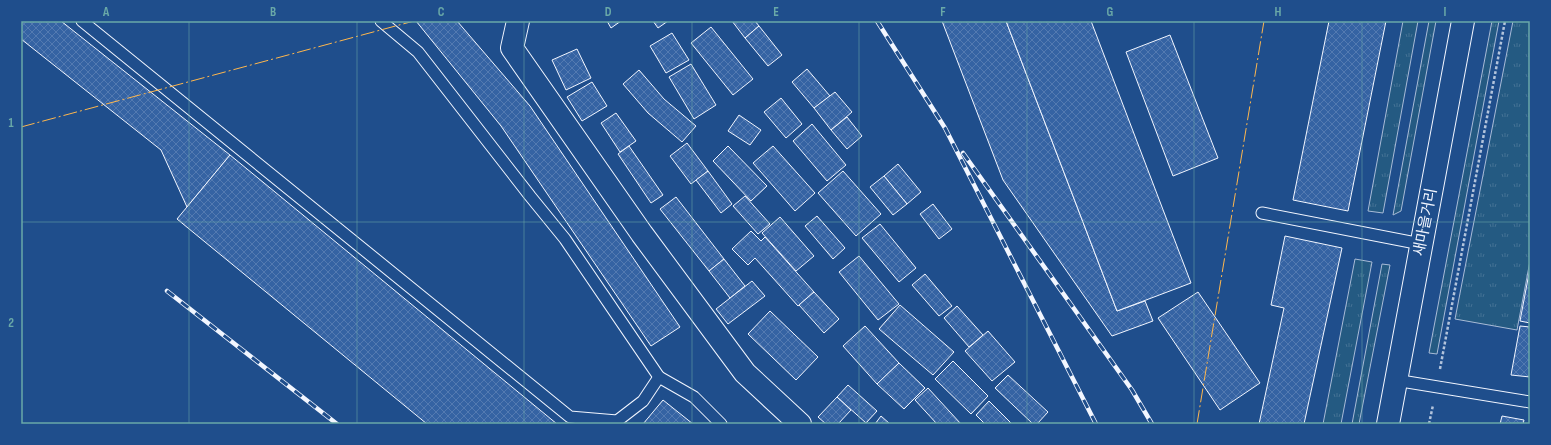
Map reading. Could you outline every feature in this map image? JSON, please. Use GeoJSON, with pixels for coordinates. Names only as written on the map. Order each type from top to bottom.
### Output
{"type":"FeatureCollection","features":[{"type":"Feature","properties":{"kind":"street"},"geometry":{"type":"LineString","coordinates":[[518,21],[512,48],[642,234],[745,373],[800,424]]}},
{"type":"Feature","properties":{"kind":"street","name":"새마을거리"},"geometry":{"type":"LineString","coordinates":[[1388,424],[1463,21]]}},
{"type":"Feature","properties":{"kind":"lane"},"geometry":{"type":"LineString","coordinates":[[82,21],[570,417],[616,421],[643,401],[659,377]]}},
{"type":"Feature","properties":{"kind":"lane"},"geometry":{"type":"LineString","coordinates":[[382,21],[418,52],[565,239],[659,377],[694,396],[721,424]]}},
{"type":"Feature","properties":{"kind":"lane"},"geometry":{"type":"LineString","coordinates":[[1262,213],[1421,244]]}},
{"type":"Feature","properties":{"kind":"lane"},"geometry":{"type":"LineString","coordinates":[[1396,380],[1530,402]]}},
{"type":"Feature","properties":{"kind":"path"},"geometry":{"type":"LineString","coordinates":[[1429,424],[1505,21]]}},
{"type":"Feature","properties":{"kind":"green space"},"geometry":{"type":"Polygon","coordinates":[[[1403,21],[1418,21],[1383,213],[1368,211],[1403,21]]]}},
{"type":"Feature","properties":{"kind":"green space"},"geometry":{"type":"Polygon","coordinates":[[[1429,21],[1436,21],[1401,211],[1393,215],[1429,21]]]}},
{"type":"Feature","properties":{"kind":"green space"},"geometry":{"type":"Polygon","coordinates":[[[1492,21],[1499,21],[1437,354],[1429,353],[1492,21]]]}},
{"type":"Feature","properties":{"kind":"green space"},"geometry":{"type":"Polygon","coordinates":[[[1513,21],[1530,21],[1530,261],[1517,330],[1455,319],[1513,21]]]}},
{"type":"Feature","properties":{"kind":"green space"},"geometry":{"type":"Polygon","coordinates":[[[1355,259],[1372,262],[1341,424],[1323,424],[1355,259]]]}},
{"type":"Feature","properties":{"kind":"green space"},"geometry":{"type":"Polygon","coordinates":[[[1382,264],[1390,265],[1359,424],[1352,424],[1382,264]]]}},
{"type":"Feature","properties":{"kind":"building"},"geometry":{"type":"Polygon","coordinates":[[[21,21],[61,21],[230,155],[187,207],[161,150],[21,39],[21,21]]]}},
{"type":"Feature","properties":{"kind":"building"},"geometry":{"type":"Polygon","coordinates":[[[416,21],[457,21],[530,106],[680,327],[651,346],[501,126],[416,21]]]}},
{"type":"Feature","properties":{"kind":"building"},"geometry":{"type":"Polygon","coordinates":[[[607,21],[621,21],[611,28],[607,21]]]}},
{"type":"Feature","properties":{"kind":"building"},"geometry":{"type":"Polygon","coordinates":[[[653,21],[668,21],[658,28],[653,21]]]}},
{"type":"Feature","properties":{"kind":"building"},"geometry":{"type":"Polygon","coordinates":[[[732,21],[755,21],[759,26],[745,38],[732,21]]]}},
{"type":"Feature","properties":{"kind":"building"},"geometry":{"type":"Polygon","coordinates":[[[942,21],[1006,21],[1117,311],[1145,301],[1153,321],[1112,336],[1003,180],[942,21]]]}},
{"type":"Feature","properties":{"kind":"building"},"geometry":{"type":"Polygon","coordinates":[[[1006,21],[1091,21],[1191,283],[1117,311],[1006,21]]]}},
{"type":"Feature","properties":{"kind":"building"},"geometry":{"type":"Polygon","coordinates":[[[1329,21],[1386,21],[1348,211],[1293,200],[1329,21]]]}},
{"type":"Feature","properties":{"kind":"building"},"geometry":{"type":"Polygon","coordinates":[[[759,26],[782,55],[768,66],[745,38],[759,26]]]}},
{"type":"Feature","properties":{"kind":"building"},"geometry":{"type":"Polygon","coordinates":[[[711,27],[753,79],[733,95],[691,43],[711,27]]]}},
{"type":"Feature","properties":{"kind":"building"},"geometry":{"type":"Polygon","coordinates":[[[672,33],[689,60],[666,73],[650,46],[672,33]]]}},
{"type":"Feature","properties":{"kind":"building"},"geometry":{"type":"Polygon","coordinates":[[[1170,35],[1218,158],[1173,176],[1126,52],[1170,35]]]}},
{"type":"Feature","properties":{"kind":"building"},"geometry":{"type":"Polygon","coordinates":[[[577,49],[591,78],[566,90],[552,60],[577,49]]]}},
{"type":"Feature","properties":{"kind":"building"},"geometry":{"type":"Polygon","coordinates":[[[691,64],[716,105],[694,119],[669,77],[691,64]]]}},
{"type":"Feature","properties":{"kind":"building"},"geometry":{"type":"Polygon","coordinates":[[[807,69],[830,96],[814,108],[792,82],[807,69]]]}},
{"type":"Feature","properties":{"kind":"building"},"geometry":{"type":"Polygon","coordinates":[[[639,70],[664,99],[696,126],[682,142],[648,113],[623,84],[639,70]]]}},
{"type":"Feature","properties":{"kind":"building"},"geometry":{"type":"Polygon","coordinates":[[[592,82],[607,106],[582,121],[567,97],[592,82]]]}},
{"type":"Feature","properties":{"kind":"building"},"geometry":{"type":"Polygon","coordinates":[[[835,92],[852,112],[831,130],[814,108],[835,92]]]}},
{"type":"Feature","properties":{"kind":"building"},"geometry":{"type":"Polygon","coordinates":[[[781,98],[802,124],[786,138],[764,112],[781,98]]]}},
{"type":"Feature","properties":{"kind":"building"},"geometry":{"type":"Polygon","coordinates":[[[616,113],[636,141],[620,152],[601,123],[616,113]]]}},
{"type":"Feature","properties":{"kind":"building"},"geometry":{"type":"Polygon","coordinates":[[[739,115],[761,130],[750,145],[728,131],[739,115]]]}},
{"type":"Feature","properties":{"kind":"building"},"geometry":{"type":"Polygon","coordinates":[[[847,117],[862,136],[847,149],[831,130],[847,117]]]}},
{"type":"Feature","properties":{"kind":"building"},"geometry":{"type":"Polygon","coordinates":[[[812,124],[846,165],[827,181],[793,141],[812,124]]]}},
{"type":"Feature","properties":{"kind":"building"},"geometry":{"type":"Polygon","coordinates":[[[687,143],[708,171],[691,184],[670,156],[687,143]]]}},
{"type":"Feature","properties":{"kind":"building"},"geometry":{"type":"Polygon","coordinates":[[[629,146],[663,195],[651,203],[618,154],[629,146]]]}},
{"type":"Feature","properties":{"kind":"building"},"geometry":{"type":"Polygon","coordinates":[[[728,146],[767,186],[751,201],[713,161],[728,146]]]}},
{"type":"Feature","properties":{"kind":"building"},"geometry":{"type":"Polygon","coordinates":[[[773,146],[815,193],[795,211],[753,163],[773,146]]]}},
{"type":"Feature","properties":{"kind":"building"},"geometry":{"type":"Polygon","coordinates":[[[230,155],[557,424],[427,424],[177,219],[230,155]]]}},
{"type":"Feature","properties":{"kind":"building"},"geometry":{"type":"Polygon","coordinates":[[[898,164],[921,192],[907,204],[884,176],[898,164]]]}},
{"type":"Feature","properties":{"kind":"building"},"geometry":{"type":"Polygon","coordinates":[[[708,171],[732,204],[721,213],[696,180],[708,171]]]}},
{"type":"Feature","properties":{"kind":"building"},"geometry":{"type":"Polygon","coordinates":[[[843,171],[881,214],[856,236],[818,193],[843,171]]]}},
{"type":"Feature","properties":{"kind":"building"},"geometry":{"type":"Polygon","coordinates":[[[884,176],[907,204],[893,215],[870,187],[884,176]]]}},
{"type":"Feature","properties":{"kind":"building"},"geometry":{"type":"Polygon","coordinates":[[[745,196],[770,224],[758,234],[733,206],[745,196]]]}},
{"type":"Feature","properties":{"kind":"building"},"geometry":{"type":"Polygon","coordinates":[[[676,197],[724,259],[709,271],[660,209],[676,197]]]}},
{"type":"Feature","properties":{"kind":"building"},"geometry":{"type":"Polygon","coordinates":[[[933,204],[952,229],[939,239],[920,214],[933,204]]]}},
{"type":"Feature","properties":{"kind":"building"},"geometry":{"type":"Polygon","coordinates":[[[817,216],[845,248],[833,259],[805,226],[817,216]]]}},
{"type":"Feature","properties":{"kind":"building"},"geometry":{"type":"Polygon","coordinates":[[[780,217],[814,256],[796,271],[762,233],[780,217]]]}},
{"type":"Feature","properties":{"kind":"building"},"geometry":{"type":"Polygon","coordinates":[[[880,224],[916,268],[899,282],[862,238],[880,224]]]}},
{"type":"Feature","properties":{"kind":"building"},"geometry":{"type":"Polygon","coordinates":[[[751,231],[761,241],[765,237],[814,292],[798,306],[755,258],[748,265],[732,249],[751,231]]]}},
{"type":"Feature","properties":{"kind":"building"},"geometry":{"type":"Polygon","coordinates":[[[1285,236],[1342,248],[1304,424],[1259,424],[1284,308],[1271,305],[1285,236]]]}},
{"type":"Feature","properties":{"kind":"building"},"geometry":{"type":"Polygon","coordinates":[[[859,256],[899,304],[878,320],[839,272],[859,256]]]}},
{"type":"Feature","properties":{"kind":"building"},"geometry":{"type":"Polygon","coordinates":[[[724,259],[745,286],[730,298],[709,271],[724,259]]]}},
{"type":"Feature","properties":{"kind":"building"},"geometry":{"type":"Polygon","coordinates":[[[1530,268],[1530,323],[1520,321],[1530,268]]]}},
{"type":"Feature","properties":{"kind":"building"},"geometry":{"type":"Polygon","coordinates":[[[925,274],[952,306],[939,316],[912,285],[925,274]]]}},
{"type":"Feature","properties":{"kind":"building"},"geometry":{"type":"Polygon","coordinates":[[[752,281],[765,296],[728,324],[716,309],[752,281]]]}},
{"type":"Feature","properties":{"kind":"building"},"geometry":{"type":"Polygon","coordinates":[[[814,292],[839,319],[824,333],[799,305],[814,292]]]}},
{"type":"Feature","properties":{"kind":"building"},"geometry":{"type":"Polygon","coordinates":[[[1198,292],[1260,383],[1220,410],[1158,318],[1198,292]]]}},
{"type":"Feature","properties":{"kind":"building"},"geometry":{"type":"Polygon","coordinates":[[[900,305],[954,352],[933,375],[879,329],[900,305]]]}},
{"type":"Feature","properties":{"kind":"building"},"geometry":{"type":"Polygon","coordinates":[[[957,306],[983,335],[969,347],[944,318],[957,306]]]}},
{"type":"Feature","properties":{"kind":"building"},"geometry":{"type":"Polygon","coordinates":[[[770,311],[818,357],[796,380],[748,334],[770,311]]]}},
{"type":"Feature","properties":{"kind":"building"},"geometry":{"type":"Polygon","coordinates":[[[865,326],[899,363],[877,384],[843,346],[865,326]]]}},
{"type":"Feature","properties":{"kind":"building"},"geometry":{"type":"Polygon","coordinates":[[[1520,326],[1530,327],[1530,377],[1511,375],[1520,326]]]}},
{"type":"Feature","properties":{"kind":"building"},"geometry":{"type":"Polygon","coordinates":[[[988,331],[1015,362],[992,381],[965,351],[988,331]]]}},
{"type":"Feature","properties":{"kind":"building"},"geometry":{"type":"Polygon","coordinates":[[[953,361],[988,396],[971,414],[935,379],[953,361]]]}},
{"type":"Feature","properties":{"kind":"building"},"geometry":{"type":"Polygon","coordinates":[[[899,363],[925,388],[904,409],[877,384],[899,363]]]}},
{"type":"Feature","properties":{"kind":"building"},"geometry":{"type":"Polygon","coordinates":[[[1008,375],[1048,412],[1037,424],[1033,424],[995,388],[1008,375]]]}},
{"type":"Feature","properties":{"kind":"building"},"geometry":{"type":"Polygon","coordinates":[[[848,385],[877,411],[866,423],[837,397],[848,385]]]}},
{"type":"Feature","properties":{"kind":"building"},"geometry":{"type":"Polygon","coordinates":[[[928,388],[961,424],[937,424],[915,400],[928,388]]]}},
{"type":"Feature","properties":{"kind":"building"},"geometry":{"type":"Polygon","coordinates":[[[837,397],[851,410],[838,424],[826,424],[818,417],[837,397]]]}},
{"type":"Feature","properties":{"kind":"building"},"geometry":{"type":"Polygon","coordinates":[[[663,400],[693,424],[643,424],[663,400]]]}},
{"type":"Feature","properties":{"kind":"building"},"geometry":{"type":"Polygon","coordinates":[[[989,401],[1012,424],[985,424],[976,415],[989,401]]]}},
{"type":"Feature","properties":{"kind":"building"},"geometry":{"type":"Polygon","coordinates":[[[881,416],[890,424],[875,424],[881,416]]]}},
{"type":"Feature","properties":{"kind":"building"},"geometry":{"type":"Polygon","coordinates":[[[1502,416],[1524,420],[1523,424],[1500,424],[1502,416]]]}},
{"type":"Feature","properties":{"kind":"railway"},"geometry":{"type":"LineString","coordinates":[[877,21],[945,128],[1096,424]]}},
{"type":"Feature","properties":{"kind":"railway"},"geometry":{"type":"LineString","coordinates":[[963,153],[1132,390],[1152,424]]}},
{"type":"Feature","properties":{"kind":"railway"},"geometry":{"type":"LineString","coordinates":[[167,291],[337,424]]}},
{"type":"Feature","properties":{"kind":"power"},"geometry":{"type":"LineString","coordinates":[[21,127],[414,21]]}},
{"type":"Feature","properties":{"kind":"power"},"geometry":{"type":"LineString","coordinates":[[1197,424],[1264,21]]}}]}
